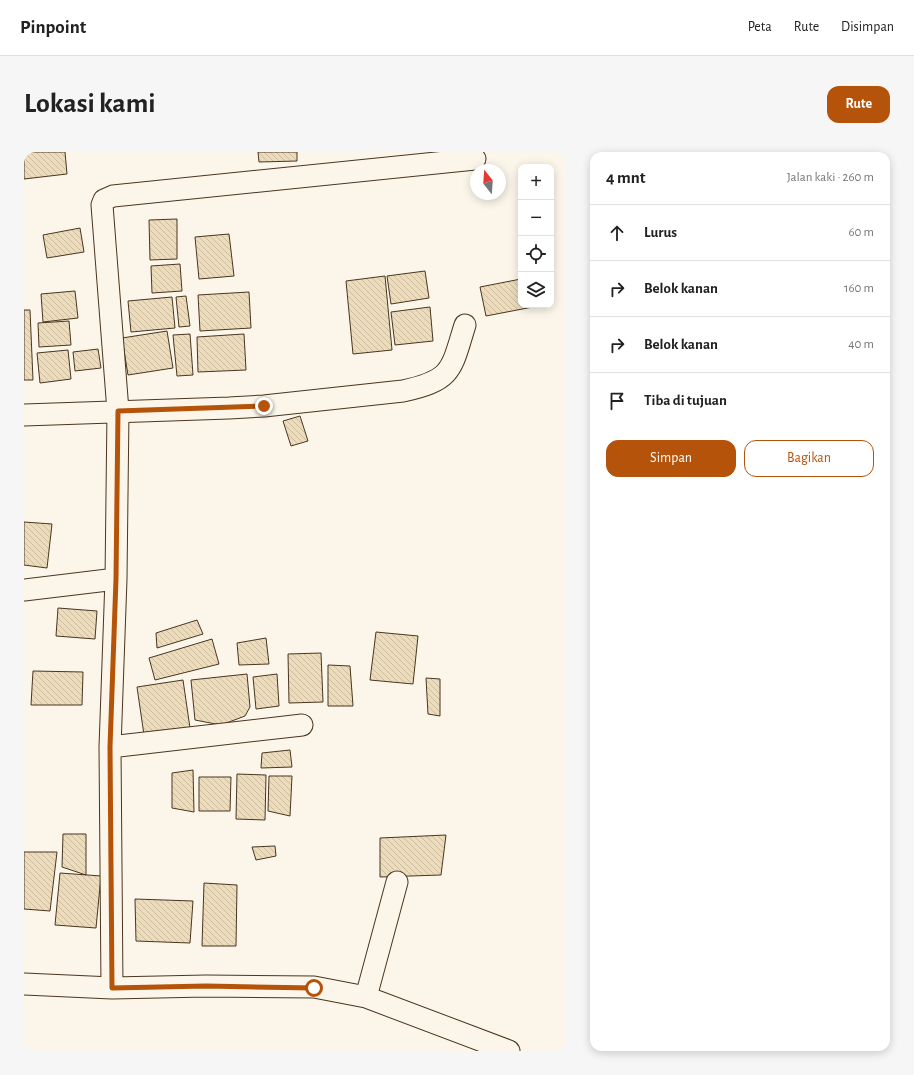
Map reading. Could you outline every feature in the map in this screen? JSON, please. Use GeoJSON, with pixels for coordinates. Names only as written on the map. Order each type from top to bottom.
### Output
{"type":"FeatureCollection","features":[{"type":"Feature","properties":{"kind":"street"},"geometry":{"type":"LineString","coordinates":[[112,988],[110,747],[116,579],[118,411],[102,209],[104,200],[113,196],[475,159]]}},
{"type":"Feature","properties":{"kind":"street"},"geometry":{"type":"LineString","coordinates":[[24,415],[264,406],[403,391],[421,387],[444,376],[455,359],[465,325]]}},
{"type":"Feature","properties":{"kind":"street"},"geometry":{"type":"LineString","coordinates":[[24,590],[116,579]]}},
{"type":"Feature","properties":{"kind":"street"},"geometry":{"type":"LineString","coordinates":[[110,747],[302,725]]}},
{"type":"Feature","properties":{"kind":"street"},"geometry":{"type":"LineString","coordinates":[[366,997],[397,882]]}},
{"type":"Feature","properties":{"kind":"street"},"geometry":{"type":"LineString","coordinates":[[24,984],[112,988],[206,986],[314,988],[366,997],[509,1051]]}},
{"type":"Feature","properties":{"kind":"building"},"geometry":{"type":"Polygon","coordinates":[[[24,152],[65,152],[67,174],[24,179],[24,152]]]}},
{"type":"Feature","properties":{"kind":"building"},"geometry":{"type":"Polygon","coordinates":[[[258,152],[297,152],[297,161],[259,162],[258,152]]]}},
{"type":"Feature","properties":{"kind":"building"},"geometry":{"type":"Polygon","coordinates":[[[177,219],[177,259],[150,260],[149,220],[177,219]]]}},
{"type":"Feature","properties":{"kind":"building"},"geometry":{"type":"Polygon","coordinates":[[[80,228],[84,252],[47,258],[43,235],[80,228]]]}},
{"type":"Feature","properties":{"kind":"building"},"geometry":{"type":"Polygon","coordinates":[[[229,234],[234,276],[199,279],[195,237],[229,234]]]}},
{"type":"Feature","properties":{"kind":"building"},"geometry":{"type":"Polygon","coordinates":[[[180,264],[182,291],[152,293],[151,266],[180,264]]]}},
{"type":"Feature","properties":{"kind":"building"},"geometry":{"type":"Polygon","coordinates":[[[425,271],[429,298],[391,304],[387,276],[425,271]]]}},
{"type":"Feature","properties":{"kind":"building"},"geometry":{"type":"Polygon","coordinates":[[[385,276],[392,350],[353,354],[346,281],[385,276]]]}},
{"type":"Feature","properties":{"kind":"building"},"geometry":{"type":"Polygon","coordinates":[[[518,280],[518,308],[528,308],[486,316],[480,287],[518,280]]]}},
{"type":"Feature","properties":{"kind":"building"},"geometry":{"type":"Polygon","coordinates":[[[75,291],[78,318],[43,322],[41,294],[75,291]]]}},
{"type":"Feature","properties":{"kind":"building"},"geometry":{"type":"Polygon","coordinates":[[[249,292],[251,328],[200,331],[198,295],[249,292]]]}},
{"type":"Feature","properties":{"kind":"building"},"geometry":{"type":"Polygon","coordinates":[[[186,296],[190,326],[179,327],[176,297],[186,296]]]}},
{"type":"Feature","properties":{"kind":"building"},"geometry":{"type":"Polygon","coordinates":[[[172,297],[175,328],[131,332],[128,301],[172,297]]]}},
{"type":"Feature","properties":{"kind":"building"},"geometry":{"type":"Polygon","coordinates":[[[430,307],[433,341],[395,345],[391,312],[430,307]]]}},
{"type":"Feature","properties":{"kind":"building"},"geometry":{"type":"Polygon","coordinates":[[[24,310],[30,310],[33,380],[24,380],[24,310]]]}},
{"type":"Feature","properties":{"kind":"building"},"geometry":{"type":"Polygon","coordinates":[[[69,321],[71,345],[39,347],[38,323],[69,321]]]}},
{"type":"Feature","properties":{"kind":"building"},"geometry":{"type":"Polygon","coordinates":[[[167,331],[173,368],[128,375],[122,338],[167,331]]]}},
{"type":"Feature","properties":{"kind":"building"},"geometry":{"type":"Polygon","coordinates":[[[190,334],[193,375],[177,376],[173,335],[190,334]]]}},
{"type":"Feature","properties":{"kind":"building"},"geometry":{"type":"Polygon","coordinates":[[[244,334],[246,370],[198,372],[197,337],[244,334]]]}},
{"type":"Feature","properties":{"kind":"building"},"geometry":{"type":"Polygon","coordinates":[[[98,349],[101,368],[75,371],[73,352],[98,349]]]}},
{"type":"Feature","properties":{"kind":"building"},"geometry":{"type":"Polygon","coordinates":[[[68,350],[71,379],[40,383],[37,353],[68,350]]]}},
{"type":"Feature","properties":{"kind":"building"},"geometry":{"type":"Polygon","coordinates":[[[300,416],[308,441],[291,446],[283,421],[300,416]]]}},
{"type":"Feature","properties":{"kind":"building"},"geometry":{"type":"Polygon","coordinates":[[[24,522],[52,524],[47,568],[24,565],[24,522]]]}},
{"type":"Feature","properties":{"kind":"building"},"geometry":{"type":"Polygon","coordinates":[[[58,608],[97,611],[95,639],[56,636],[58,608]]]}},
{"type":"Feature","properties":{"kind":"building"},"geometry":{"type":"Polygon","coordinates":[[[197,620],[203,634],[157,648],[156,633],[197,620]]]}},
{"type":"Feature","properties":{"kind":"building"},"geometry":{"type":"Polygon","coordinates":[[[376,632],[418,636],[413,684],[370,680],[376,632]]]}},
{"type":"Feature","properties":{"kind":"building"},"geometry":{"type":"Polygon","coordinates":[[[266,638],[269,664],[239,665],[237,643],[266,638]]]}},
{"type":"Feature","properties":{"kind":"building"},"geometry":{"type":"Polygon","coordinates":[[[212,639],[219,664],[155,680],[149,658],[212,639]]]}},
{"type":"Feature","properties":{"kind":"building"},"geometry":{"type":"Polygon","coordinates":[[[321,653],[323,702],[289,703],[288,654],[321,653]]]}},
{"type":"Feature","properties":{"kind":"building"},"geometry":{"type":"Polygon","coordinates":[[[328,665],[350,666],[353,706],[328,706],[328,665]]]}},
{"type":"Feature","properties":{"kind":"building"},"geometry":{"type":"Polygon","coordinates":[[[33,671],[83,672],[82,705],[31,705],[33,671]]]}},
{"type":"Feature","properties":{"kind":"building"},"geometry":{"type":"Polygon","coordinates":[[[247,674],[250,707],[245,716],[221,725],[195,720],[191,680],[247,674]]]}},
{"type":"Feature","properties":{"kind":"building"},"geometry":{"type":"Polygon","coordinates":[[[277,674],[279,706],[256,709],[253,677],[277,674]]]}},
{"type":"Feature","properties":{"kind":"building"},"geometry":{"type":"Polygon","coordinates":[[[426,678],[440,679],[440,716],[428,714],[426,678]]]}},
{"type":"Feature","properties":{"kind":"building"},"geometry":{"type":"Polygon","coordinates":[[[183,680],[190,728],[144,735],[137,687],[183,680]]]}},
{"type":"Feature","properties":{"kind":"building"},"geometry":{"type":"Polygon","coordinates":[[[290,750],[292,767],[261,768],[262,753],[290,750]]]}},
{"type":"Feature","properties":{"kind":"building"},"geometry":{"type":"Polygon","coordinates":[[[193,770],[194,812],[172,808],[172,773],[193,770]]]}},
{"type":"Feature","properties":{"kind":"building"},"geometry":{"type":"Polygon","coordinates":[[[237,774],[266,775],[265,820],[236,819],[237,774]]]}},
{"type":"Feature","properties":{"kind":"building"},"geometry":{"type":"Polygon","coordinates":[[[269,776],[292,776],[290,816],[268,811],[269,776]]]}},
{"type":"Feature","properties":{"kind":"building"},"geometry":{"type":"Polygon","coordinates":[[[199,777],[231,777],[230,811],[199,811],[199,777]]]}},
{"type":"Feature","properties":{"kind":"building"},"geometry":{"type":"Polygon","coordinates":[[[63,834],[86,834],[86,875],[62,867],[63,834]]]}},
{"type":"Feature","properties":{"kind":"building"},"geometry":{"type":"Polygon","coordinates":[[[446,835],[441,875],[380,877],[380,838],[446,835]]]}},
{"type":"Feature","properties":{"kind":"building"},"geometry":{"type":"Polygon","coordinates":[[[275,846],[276,856],[256,860],[252,847],[275,846]]]}},
{"type":"Feature","properties":{"kind":"building"},"geometry":{"type":"Polygon","coordinates":[[[24,852],[57,852],[50,911],[24,909],[24,852]]]}},
{"type":"Feature","properties":{"kind":"building"},"geometry":{"type":"Polygon","coordinates":[[[60,873],[101,876],[96,928],[55,925],[60,873]]]}},
{"type":"Feature","properties":{"kind":"building"},"geometry":{"type":"Polygon","coordinates":[[[204,883],[237,885],[236,946],[202,946],[204,883]]]}},
{"type":"Feature","properties":{"kind":"building"},"geometry":{"type":"Polygon","coordinates":[[[135,899],[193,901],[190,943],[136,941],[135,899]]]}},
{"type":"Feature","properties":{"kind":"route"},"geometry":{"type":"LineString","coordinates":[[264,406],[118,411],[116,579],[110,747],[112,988],[206,986],[314,988]]}}]}
